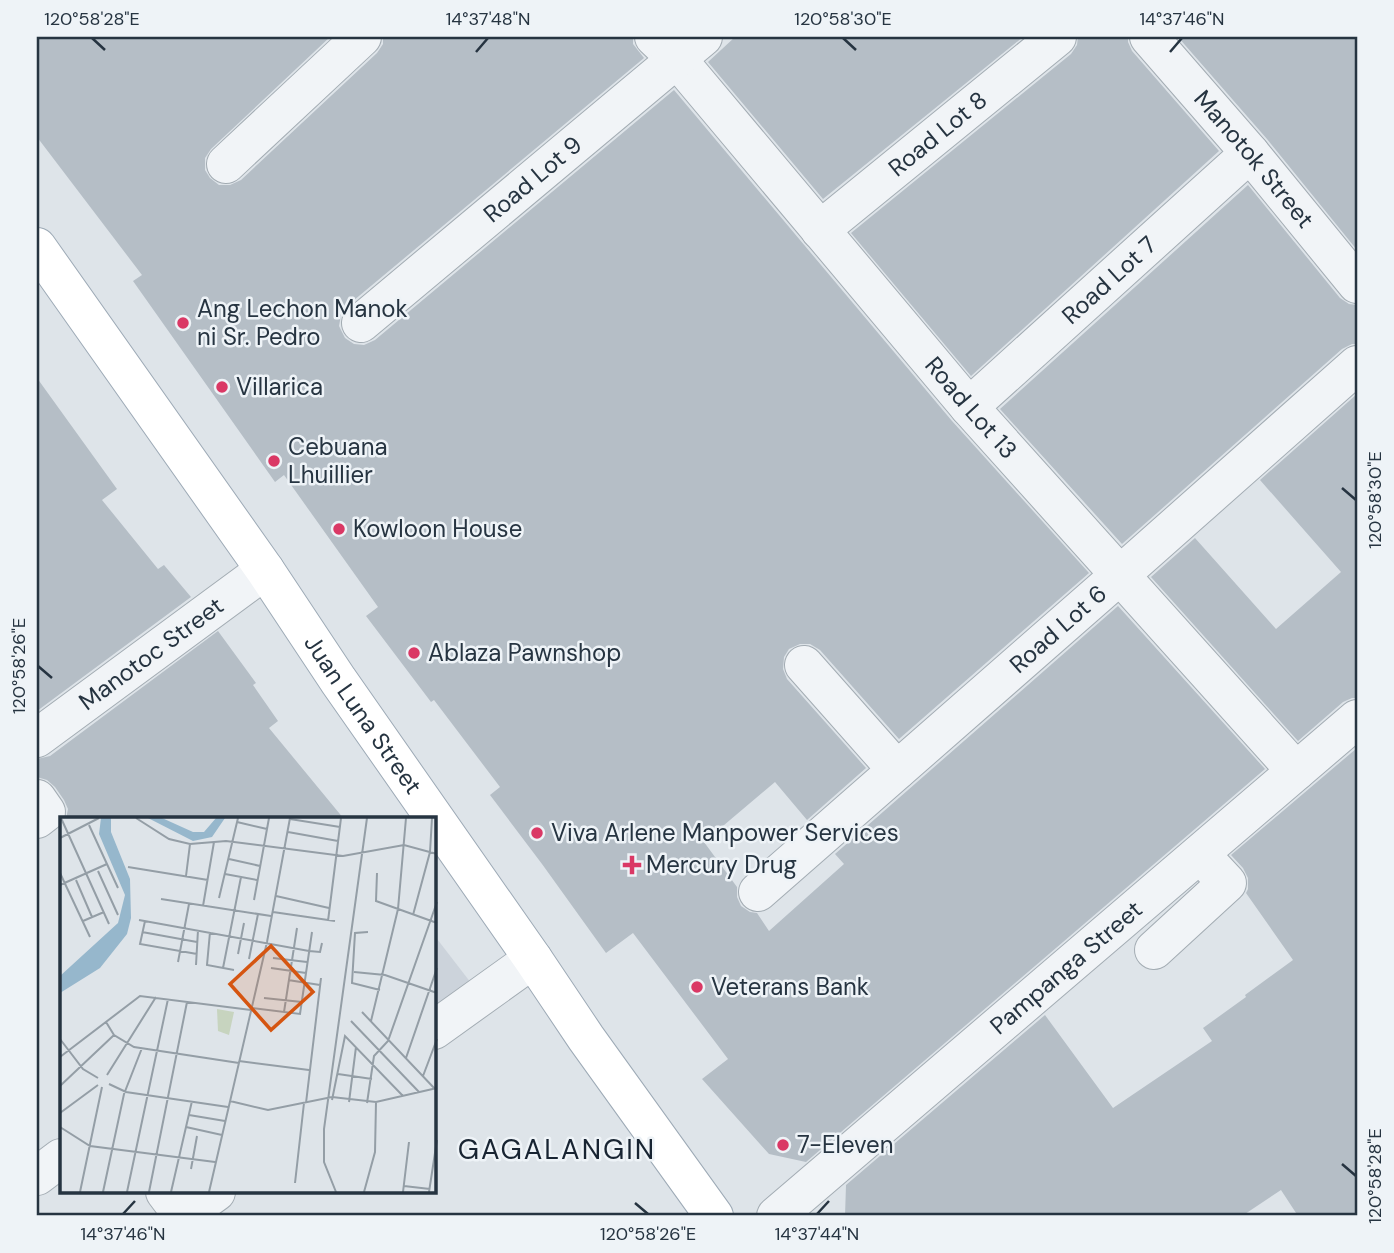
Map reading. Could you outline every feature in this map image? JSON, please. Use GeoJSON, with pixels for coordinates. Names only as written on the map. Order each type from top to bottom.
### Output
{"type":"FeatureCollection","features":[{"type":"Feature","properties":{"kind":"main road","name":"Juan Luna Street"},"geometry":{"type":"LineString","coordinates":[[37,247],[265,570],[434,817]]}},
{"type":"Feature","properties":{"kind":"main road","name":"Juan Luna Street"},"geometry":{"type":"LineString","coordinates":[[436,820],[593,1049],[715,1216]]}},
{"type":"Feature","properties":{"kind":"street"},"geometry":{"type":"LineString","coordinates":[[226,164],[362,37]]}},
{"type":"Feature","properties":{"kind":"street","name":"Road Lot 8"},"geometry":{"type":"LineString","coordinates":[[820,230],[1057,37]]}},
{"type":"Feature","properties":{"kind":"street","name":"Manotok Street"},"geometry":{"type":"LineString","coordinates":[[1149,37],[1250,153],[1357,284]]}},
{"type":"Feature","properties":{"kind":"street","name":"Road Lot 13"},"geometry":{"type":"LineString","coordinates":[[678,44],[820,230],[969,407],[1296,771]]}},
{"type":"Feature","properties":{"kind":"street","name":"Road Lot 9"},"geometry":{"type":"LineString","coordinates":[[362,323],[678,44]]}},
{"type":"Feature","properties":{"kind":"street","name":"Road Lot 7"},"geometry":{"type":"LineString","coordinates":[[969,407],[1250,153]]}},
{"type":"Feature","properties":{"kind":"street","name":"Road Lot 6"},"geometry":{"type":"LineString","coordinates":[[758,892],[1357,365]]}},
{"type":"Feature","properties":{"kind":"street","name":"Manotoc Street"},"geometry":{"type":"LineString","coordinates":[[37,738],[265,570]]}},
{"type":"Feature","properties":{"kind":"street"},"geometry":{"type":"LineString","coordinates":[[804,665],[897,770]]}},
{"type":"Feature","properties":{"kind":"street","name":"Pampanga Street"},"geometry":{"type":"LineString","coordinates":[[776,1216],[1357,719]]}},
{"type":"Feature","properties":{"kind":"street"},"geometry":{"type":"LineString","coordinates":[[37,799],[46,812],[37,819]]}},
{"type":"Feature","properties":{"kind":"street"},"geometry":{"type":"LineString","coordinates":[[1154,950],[1227,883],[1200,854]]}},
{"type":"Feature","properties":{"kind":"street"},"geometry":{"type":"LineString","coordinates":[[436,1029],[533,959]]}},
{"type":"Feature","properties":{"kind":"street"},"geometry":{"type":"LineString","coordinates":[[37,1176],[60,1159]]}},
{"type":"Feature","properties":{"kind":"street"},"geometry":{"type":"LineString","coordinates":[[166,1194],[183,1216],[213,1194]]}},
{"type":"Feature","properties":{"kind":"shaded area"},"geometry":{"type":"Polygon","coordinates":[[[436,938],[471,983],[436,1009],[436,938]]]}},
{"type":"Feature","properties":{"kind":"building"},"geometry":{"type":"Polygon","coordinates":[[[37,37],[330,37],[211,149],[205,158],[205,170],[219,185],[230,185],[241,180],[377,53],[383,44],[383,37],[633,37],[633,44],[644,58],[347,306],[341,315],[339,326],[345,338],[354,344],[364,345],[375,340],[674,90],[952,421],[1089,573],[899,739],[820,650],[810,644],[800,644],[789,649],[784,657],[783,669],[787,679],[866,768],[807,820],[775,782],[704,842],[737,887],[741,906],[757,913],[769,931],[844,864],[835,854],[1118,606],[1265,769],[806,1162],[769,1154],[702,1079],[728,1059],[633,933],[606,953],[490,795],[500,787],[366,616],[378,607],[284,475],[275,482],[133,281],[142,275],[37,137],[37,37]]]}},
{"type":"Feature","properties":{"kind":"building"},"geometry":{"type":"Polygon","coordinates":[[[735,37],[1023,37],[823,199],[708,62],[735,37]]]}},
{"type":"Feature","properties":{"kind":"building"},"geometry":{"type":"Polygon","coordinates":[[[1078,37],[1128,37],[1132,51],[1219,151],[971,376],[851,233],[1071,54],[1077,45],[1078,37]]]}},
{"type":"Feature","properties":{"kind":"building"},"geometry":{"type":"Polygon","coordinates":[[[1178,37],[1357,37],[1357,250],[1267,139],[1178,37]]]}},
{"type":"Feature","properties":{"kind":"building"},"geometry":{"type":"Polygon","coordinates":[[[1248,185],[1340,298],[1349,304],[1357,305],[1357,344],[1342,349],[1122,544],[1000,409],[1248,185]]]}},
{"type":"Feature","properties":{"kind":"building"},"geometry":{"type":"Polygon","coordinates":[[[37,378],[117,489],[102,500],[158,569],[164,565],[191,597],[37,711],[37,378]]]}},
{"type":"Feature","properties":{"kind":"building"},"geometry":{"type":"Polygon","coordinates":[[[1357,394],[1357,698],[1343,702],[1298,741],[1151,577],[1195,538],[1276,629],[1341,572],[1260,480],[1357,394]]]}},
{"type":"Feature","properties":{"kind":"building"},"geometry":{"type":"Polygon","coordinates":[[[218,631],[256,683],[253,685],[278,721],[269,728],[342,817],[66,817],[68,809],[55,787],[47,780],[37,777],[37,759],[50,756],[218,631]]]}},
{"type":"Feature","properties":{"kind":"building"},"geometry":{"type":"Polygon","coordinates":[[[1357,748],[1357,1216],[1298,1216],[1281,1190],[1242,1216],[845,1216],[846,1185],[1045,1015],[1113,1108],[1212,1041],[1203,1028],[1293,960],[1246,893],[1248,878],[1231,855],[1357,748]]]}},
{"type":"Feature","properties":{"kind":"place","name":"Ang Lechon Manok ni Sr. Pedro"},"geometry":{"type":"Point","coordinates":[183,323]}},
{"type":"Feature","properties":{"kind":"place","name":"Villarica"},"geometry":{"type":"Point","coordinates":[222,387]}},
{"type":"Feature","properties":{"kind":"place","name":"Cebuana Lhuillier"},"geometry":{"type":"Point","coordinates":[274,461]}},
{"type":"Feature","properties":{"kind":"place","name":"Kowloon House"},"geometry":{"type":"Point","coordinates":[339,529]}},
{"type":"Feature","properties":{"kind":"place","name":"Ablaza Pawnshop"},"geometry":{"type":"Point","coordinates":[414,653]}},
{"type":"Feature","properties":{"kind":"place","name":"Viva Arlene Manpower Services"},"geometry":{"type":"Point","coordinates":[537,833]}},
{"type":"Feature","properties":{"kind":"place","name":"Mercury Drug"},"geometry":{"type":"Point","coordinates":[632,865]}},
{"type":"Feature","properties":{"kind":"place","name":"Veterans Bank"},"geometry":{"type":"Point","coordinates":[697,987]}},
{"type":"Feature","properties":{"kind":"place","name":"7-Eleven"},"geometry":{"type":"Point","coordinates":[783,1145]}},
{"type":"Feature","properties":{"kind":"district","name":"GAGALANGIN"},"geometry":{"type":"Point","coordinates":[557,1149]}}]}
